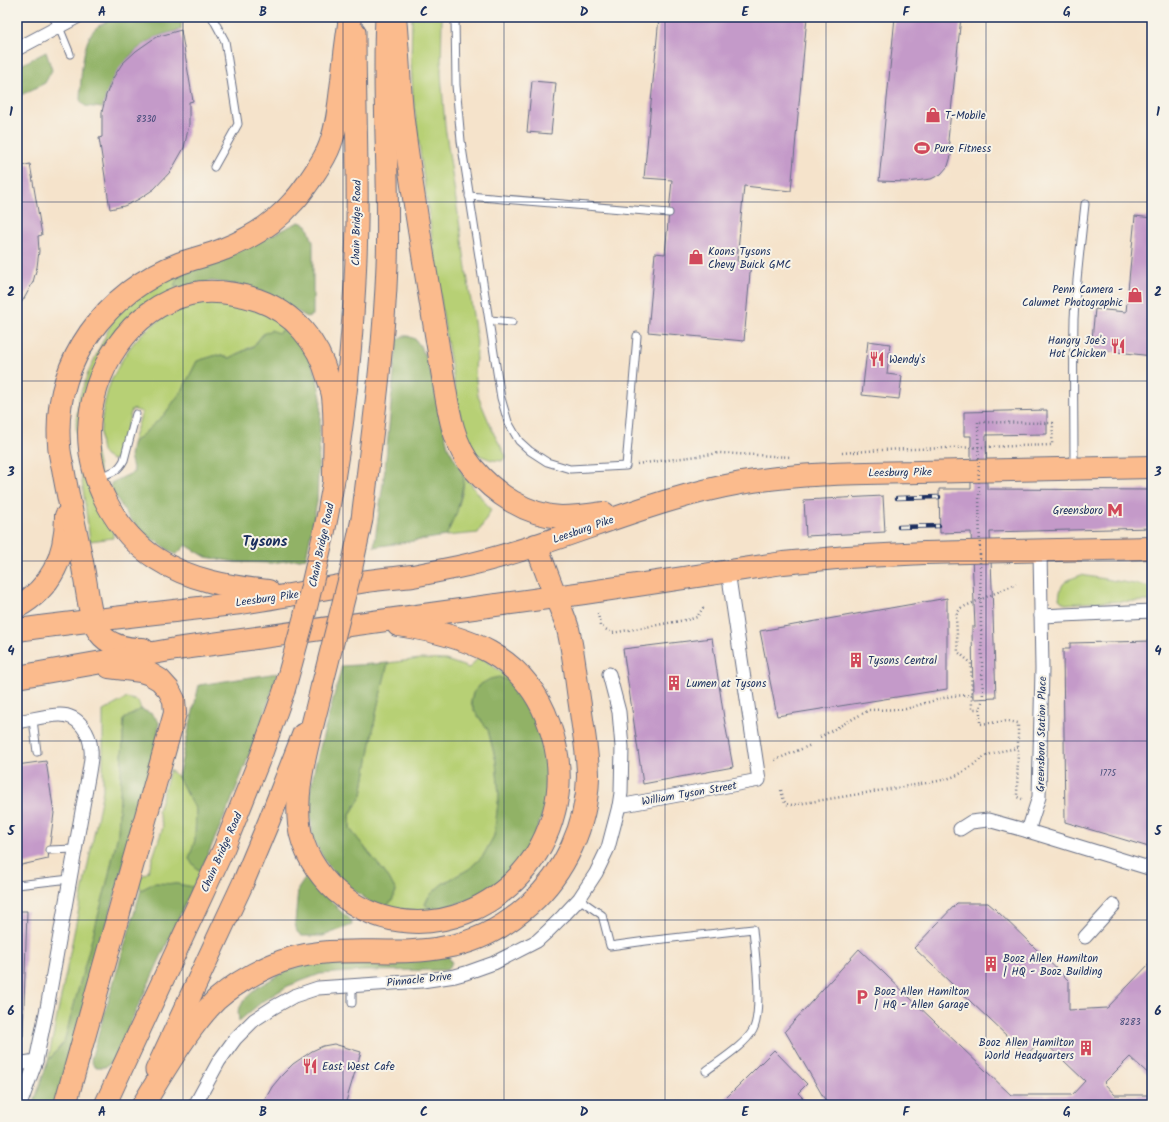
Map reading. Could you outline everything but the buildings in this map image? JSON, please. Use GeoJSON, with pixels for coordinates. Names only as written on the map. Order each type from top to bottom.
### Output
{"type":"FeatureCollection","features":[{"type":"Feature","properties":{"kind":"highway"},"geometry":{"type":"LineString","coordinates":[[176,649],[138,649],[122,647],[106,639],[98,632],[92,620],[59,444],[59,418],[62,394],[69,372],[79,349],[94,327],[111,308],[145,281],[169,268],[223,250],[248,238],[270,224],[293,203],[322,162],[330,145],[338,120],[350,17]]}},
{"type":"Feature","properties":{"kind":"highway"},"geometry":{"type":"LineString","coordinates":[[396,17],[402,111],[419,230],[447,401],[454,433],[461,449],[472,467],[486,482],[503,496],[531,511],[540,514],[562,517],[639,510]]}},
{"type":"Feature","properties":{"kind":"highway"},"geometry":{"type":"LineString","coordinates":[[297,594],[242,588],[213,582],[186,574],[156,559],[138,544],[120,525],[107,503],[96,477],[91,457],[89,432],[92,405],[98,382],[108,360],[122,340],[138,322],[152,310],[171,300],[191,294],[210,291],[230,292],[270,304],[294,321],[304,331],[316,348],[325,369],[333,395],[335,421],[334,476]]}},
{"type":"Feature","properties":{"kind":"highway","name":"Leesburg Pike"},"geometry":{"type":"LineString","coordinates":[[17,630],[242,602],[297,594],[361,582],[414,576],[459,567],[498,557],[691,494],[742,483],[784,478],[842,474],[1152,467]]}},
{"type":"Feature","properties":{"kind":"highway"},"geometry":{"type":"LineString","coordinates":[[17,607],[28,601],[42,588],[52,575],[60,560],[66,525],[66,487]]}},
{"type":"Feature","properties":{"kind":"highway"},"geometry":{"type":"LineString","coordinates":[[142,1105],[184,1038],[214,1002],[231,988],[271,965],[302,955],[332,951],[423,951],[471,941],[496,929],[518,915],[538,898],[554,878],[567,858],[576,836],[584,809],[588,778],[586,752],[568,629],[536,545]]}},
{"type":"Feature","properties":{"kind":"highway"},"geometry":{"type":"LineString","coordinates":[[17,677],[176,649],[556,597],[783,563],[847,557],[1152,548]]}},
{"type":"Feature","properties":{"kind":"highway"},"geometry":{"type":"LineString","coordinates":[[322,686],[300,775],[298,802],[299,826],[304,845],[314,865],[329,885],[347,900],[366,912],[388,919],[411,923],[433,922],[453,918],[472,911],[500,893],[518,877],[534,856],[546,835],[554,812],[558,787],[558,763],[554,738],[546,713],[533,691],[517,671],[499,657],[476,645],[457,637],[428,630],[371,622]]}},
{"type":"Feature","properties":{"kind":"highway"},"geometry":{"type":"LineString","coordinates":[[65,1105],[175,713],[174,700],[169,690],[160,680],[150,674],[88,664]]}},
{"type":"Feature","properties":{"kind":"main road","name":"Chain Bridge Road"},"geometry":{"type":"LineString","coordinates":[[105,1105],[224,848],[262,753],[284,691],[304,618],[324,532],[345,410],[351,352],[357,222],[355,17]]}},
{"type":"Feature","properties":{"kind":"main road"},"geometry":{"type":"LineString","coordinates":[[142,1105],[243,883],[322,686],[351,571],[362,519],[380,362],[387,266],[387,158],[385,105],[386,17]]}},
{"type":"Feature","properties":{"kind":"street"},"geometry":{"type":"LineString","coordinates":[[17,49],[56,22],[77,17]]}},
{"type":"Feature","properties":{"kind":"street","name":"Greensboro Station Place"},"geometry":{"type":"LineString","coordinates":[[1028,831],[1039,797],[1042,669],[1040,551]]}},
{"type":"Feature","properties":{"kind":"street","name":"William Tyson Street"},"geometry":{"type":"LineString","coordinates":[[619,806],[759,780],[728,571]]}},
{"type":"Feature","properties":{"kind":"street"},"geometry":{"type":"LineString","coordinates":[[1041,616],[1152,612]]}},
{"type":"Feature","properties":{"kind":"street","name":"Pinnacle Drive"},"geometry":{"type":"LineString","coordinates":[[196,1105],[219,1061],[235,1039],[254,1020],[294,996],[318,988],[422,981],[455,976],[494,963],[537,941],[579,899],[596,873],[608,848],[621,793],[622,747],[619,712],[609,674]]}},
{"type":"Feature","properties":{"kind":"street"},"geometry":{"type":"LineString","coordinates":[[17,722],[60,715],[73,717],[82,724],[88,735],[91,750],[47,1008],[36,1061],[20,1105]]}},
{"type":"Feature","properties":{"kind":"street"},"geometry":{"type":"LineString","coordinates":[[960,829],[971,822],[988,820],[1152,870]]}},
{"type":"Feature","properties":{"kind":"street"},"geometry":{"type":"LineString","coordinates":[[1085,937],[1114,905]]}},
{"type":"Feature","properties":{"kind":"street"},"geometry":{"type":"LineString","coordinates":[[17,1064],[36,1061]]}},
{"type":"Feature","properties":{"kind":"lane"},"geometry":{"type":"LineString","coordinates":[[212,17],[225,41],[238,124],[214,167]]}},
{"type":"Feature","properties":{"kind":"lane"},"geometry":{"type":"LineString","coordinates":[[455,17],[456,85],[461,141],[469,196],[490,320],[501,398],[508,422],[520,441],[530,451],[547,462],[570,469],[626,466],[637,336]]}},
{"type":"Feature","properties":{"kind":"lane"},"geometry":{"type":"LineString","coordinates":[[56,22],[70,54]]}},
{"type":"Feature","properties":{"kind":"lane"},"geometry":{"type":"LineString","coordinates":[[469,196],[669,213]]}},
{"type":"Feature","properties":{"kind":"lane"},"geometry":{"type":"LineString","coordinates":[[1074,468],[1074,318],[1077,278],[1086,204]]}},
{"type":"Feature","properties":{"kind":"lane"},"geometry":{"type":"LineString","coordinates":[[490,320],[512,322]]}},
{"type":"Feature","properties":{"kind":"lane"},"geometry":{"type":"LineString","coordinates":[[96,477],[115,471],[121,465],[124,460],[136,414]]}},
{"type":"Feature","properties":{"kind":"lane"},"geometry":{"type":"LineString","coordinates":[[32,720],[37,752]]}},
{"type":"Feature","properties":{"kind":"lane"},"geometry":{"type":"LineString","coordinates":[[50,850],[75,849]]}},
{"type":"Feature","properties":{"kind":"lane"},"geometry":{"type":"LineString","coordinates":[[17,886],[70,879]]}},
{"type":"Feature","properties":{"kind":"lane"},"geometry":{"type":"LineString","coordinates":[[579,899],[602,915],[610,946],[753,929],[757,972],[757,999],[753,1030],[738,1047],[706,1071]]}},
{"type":"Feature","properties":{"kind":"lane"},"geometry":{"type":"LineString","coordinates":[[352,985],[352,1003]]}},
{"type":"Feature","properties":{"kind":"path"},"geometry":{"type":"LineString","coordinates":[[837,454],[880,450],[1052,445],[1053,423],[978,422],[981,626],[983,699],[980,709],[980,724],[1008,721],[1018,723],[1017,797],[1022,799]]}},
{"type":"Feature","properties":{"kind":"path"},"geometry":{"type":"LineString","coordinates":[[626,466],[720,453],[793,457]]}},
{"type":"Feature","properties":{"kind":"path"},"geometry":{"type":"LineString","coordinates":[[980,709],[972,709],[971,663],[958,652],[956,616],[961,608],[1016,584]]}},
{"type":"Feature","properties":{"kind":"path"},"geometry":{"type":"LineString","coordinates":[[598,613],[600,626],[612,633],[691,619],[697,616],[706,605]]}},
{"type":"Feature","properties":{"kind":"path"},"geometry":{"type":"LineString","coordinates":[[820,737],[869,710],[906,709],[951,696],[972,695]]}},
{"type":"Feature","properties":{"kind":"path"},"geometry":{"type":"LineString","coordinates":[[775,760],[811,745]]}},
{"type":"Feature","properties":{"kind":"path"},"geometry":{"type":"LineString","coordinates":[[781,790],[786,804],[792,805],[933,782],[960,774],[986,756],[993,753],[1018,748]]}},
{"type":"Feature","properties":{"kind":"green space"},"geometry":{"type":"Polygon","coordinates":[[[117,17],[182,17],[181,30],[157,37],[137,49],[129,57],[115,76],[103,108],[85,106],[80,100],[83,61],[88,41],[97,27],[117,17]]]}},
{"type":"Feature","properties":{"kind":"green space"},"geometry":{"type":"Polygon","coordinates":[[[412,17],[442,17],[441,73],[445,126],[477,342],[475,372],[478,396],[494,434],[506,456],[502,461],[492,460],[476,454],[467,436],[459,411],[445,330],[413,97],[411,62],[412,17]]]}},
{"type":"Feature","properties":{"kind":"green space"},"geometry":{"type":"Polygon","coordinates":[[[46,52],[52,70],[45,83],[17,97],[17,67],[46,52]]]}},
{"type":"Feature","properties":{"kind":"green space"},"geometry":{"type":"Polygon","coordinates":[[[299,222],[307,225],[313,242],[313,315],[307,317],[268,294],[245,286],[212,281],[194,284],[182,289],[174,286],[178,276],[265,239],[299,222]]]}},
{"type":"Feature","properties":{"kind":"green space"},"geometry":{"type":"Polygon","coordinates":[[[185,270],[174,286],[182,289],[151,303],[84,402],[113,530],[113,538],[90,541],[77,444],[76,423],[79,398],[88,373],[115,315],[154,285],[185,270]]]}},
{"type":"Feature","properties":{"kind":"green space"},"geometry":{"type":"Polygon","coordinates":[[[217,300],[247,307],[265,314],[286,327],[279,333],[263,334],[254,345],[230,358],[217,355],[197,361],[183,389],[164,415],[132,444],[142,412],[132,409],[118,459],[112,460],[106,456],[103,453],[100,438],[106,396],[111,381],[128,351],[136,340],[166,316],[188,306],[217,300]]]}},
{"type":"Feature","properties":{"kind":"green space"},"geometry":{"type":"Polygon","coordinates":[[[286,327],[308,353],[317,378],[321,398],[317,502],[306,558],[271,563],[235,562],[206,557],[186,545],[176,555],[145,534],[129,518],[111,489],[111,483],[134,472],[130,456],[132,444],[164,415],[183,389],[197,361],[217,355],[230,358],[254,346],[263,334],[271,330],[279,333],[286,327]]]}},
{"type":"Feature","properties":{"kind":"green space"},"geometry":{"type":"Polygon","coordinates":[[[403,336],[408,336],[415,339],[421,347],[427,360],[448,447],[463,474],[464,481],[457,512],[446,536],[374,547],[385,469],[397,340],[403,336]]]}},
{"type":"Feature","properties":{"kind":"green space"},"geometry":{"type":"Polygon","coordinates":[[[463,474],[491,510],[478,533],[446,536],[456,514],[461,497],[464,481],[463,474]]]}},
{"type":"Feature","properties":{"kind":"green space"},"geometry":{"type":"Polygon","coordinates":[[[1081,575],[1152,587],[1152,601],[1065,604],[1059,599],[1061,588],[1068,580],[1081,575]]]}},
{"type":"Feature","properties":{"kind":"green space"},"geometry":{"type":"Polygon","coordinates":[[[480,656],[521,688],[481,684],[473,693],[471,702],[474,710],[488,730],[496,761],[499,795],[494,836],[483,856],[469,869],[442,884],[429,896],[425,904],[435,910],[418,915],[385,907],[392,901],[396,891],[389,878],[350,829],[350,815],[362,795],[377,708],[388,663],[420,659],[446,660],[469,668],[480,656]]]}},
{"type":"Feature","properties":{"kind":"green space"},"geometry":{"type":"Polygon","coordinates":[[[388,663],[377,708],[362,795],[350,814],[350,829],[389,878],[396,891],[392,901],[385,907],[373,904],[341,881],[325,861],[313,839],[310,793],[315,766],[342,666],[388,663]]]}},
{"type":"Feature","properties":{"kind":"green space"},"geometry":{"type":"Polygon","coordinates":[[[278,673],[259,730],[230,804],[201,870],[197,869],[189,859],[195,840],[196,810],[178,777],[199,685],[278,673]]]}},
{"type":"Feature","properties":{"kind":"green space"},"geometry":{"type":"Polygon","coordinates":[[[499,677],[515,684],[527,696],[549,755],[549,797],[526,859],[480,897],[435,910],[425,905],[429,896],[442,884],[469,869],[483,856],[494,836],[499,795],[496,761],[488,730],[474,710],[471,702],[473,693],[481,684],[490,679],[499,677]]]}},
{"type":"Feature","properties":{"kind":"green space"},"geometry":{"type":"Polygon","coordinates":[[[127,698],[138,701],[141,709],[124,719],[118,834],[106,887],[64,1042],[48,1061],[103,790],[103,711],[127,698]]]}},
{"type":"Feature","properties":{"kind":"green space"},"geometry":{"type":"Polygon","coordinates":[[[141,709],[152,714],[159,722],[158,740],[57,1105],[33,1105],[48,1061],[64,1042],[106,887],[118,834],[124,719],[141,709]]]}},
{"type":"Feature","properties":{"kind":"green space"},"geometry":{"type":"Polygon","coordinates":[[[170,770],[178,777],[196,810],[195,840],[189,859],[197,869],[201,870],[193,887],[177,884],[154,883],[141,890],[137,879],[148,872],[163,827],[158,811],[170,770]]]}},
{"type":"Feature","properties":{"kind":"green space"},"geometry":{"type":"Polygon","coordinates":[[[308,876],[318,885],[338,909],[351,920],[352,925],[323,936],[302,936],[297,932],[295,923],[298,889],[308,876]]]}},
{"type":"Feature","properties":{"kind":"green space"},"geometry":{"type":"Polygon","coordinates":[[[154,883],[177,884],[193,887],[113,1061],[105,1067],[94,1067],[91,1059],[141,890],[154,883]]]}},
{"type":"Feature","properties":{"kind":"green space"},"geometry":{"type":"Polygon","coordinates":[[[448,956],[452,963],[447,970],[364,971],[320,974],[288,986],[263,1001],[239,1021],[238,1011],[244,1000],[258,987],[289,969],[318,961],[448,956]]]}},
{"type":"Feature","properties":{"kind":"railway"},"geometry":{"type":"LineString","coordinates":[[897,498],[939,497]]}},
{"type":"Feature","properties":{"kind":"railway"},"geometry":{"type":"LineString","coordinates":[[899,527],[939,526]]}},
{"type":"Feature","properties":{"kind":"place","name":"T-Mobile"},"geometry":{"type":"Point","coordinates":[933,115]}},
{"type":"Feature","properties":{"kind":"place","name":"Pure Fitness"},"geometry":{"type":"Point","coordinates":[922,148]}},
{"type":"Feature","properties":{"kind":"place","name":"Koons Tysons Chevy Buick GMC"},"geometry":{"type":"Point","coordinates":[696,257]}},
{"type":"Feature","properties":{"kind":"place","name":"Penn Camera - Calumet Photographic"},"geometry":{"type":"Point","coordinates":[1135,295]}},
{"type":"Feature","properties":{"kind":"place","name":"Hangry Joe's Hot Chicken"},"geometry":{"type":"Point","coordinates":[1118,346]}},
{"type":"Feature","properties":{"kind":"place","name":"Wendy's"},"geometry":{"type":"Point","coordinates":[877,359]}},
{"type":"Feature","properties":{"kind":"place","name":"Greensboro"},"geometry":{"type":"Point","coordinates":[1115,510]}},
{"type":"Feature","properties":{"kind":"place","name":"Tysons Central"},"geometry":{"type":"Point","coordinates":[856,660]}},
{"type":"Feature","properties":{"kind":"place","name":"Lumen at Tysons"},"geometry":{"type":"Point","coordinates":[674,683]}},
{"type":"Feature","properties":{"kind":"place","name":"Booz Allen Hamilton | HQ - Booz Building"},"geometry":{"type":"Point","coordinates":[991,964]}},
{"type":"Feature","properties":{"kind":"place","name":"Booz Allen Hamilton | HQ - Allen Garage"},"geometry":{"type":"Point","coordinates":[862,997]}},
{"type":"Feature","properties":{"kind":"place","name":"Booz Allen Hamilton World Headquarters"},"geometry":{"type":"Point","coordinates":[1086,1048]}},
{"type":"Feature","properties":{"kind":"place","name":"East West Cafe"},"geometry":{"type":"Point","coordinates":[310,1066]}},
{"type":"Feature","properties":{"kind":"district","name":"Tysons"},"geometry":{"type":"Point","coordinates":[265,541]}}]}
